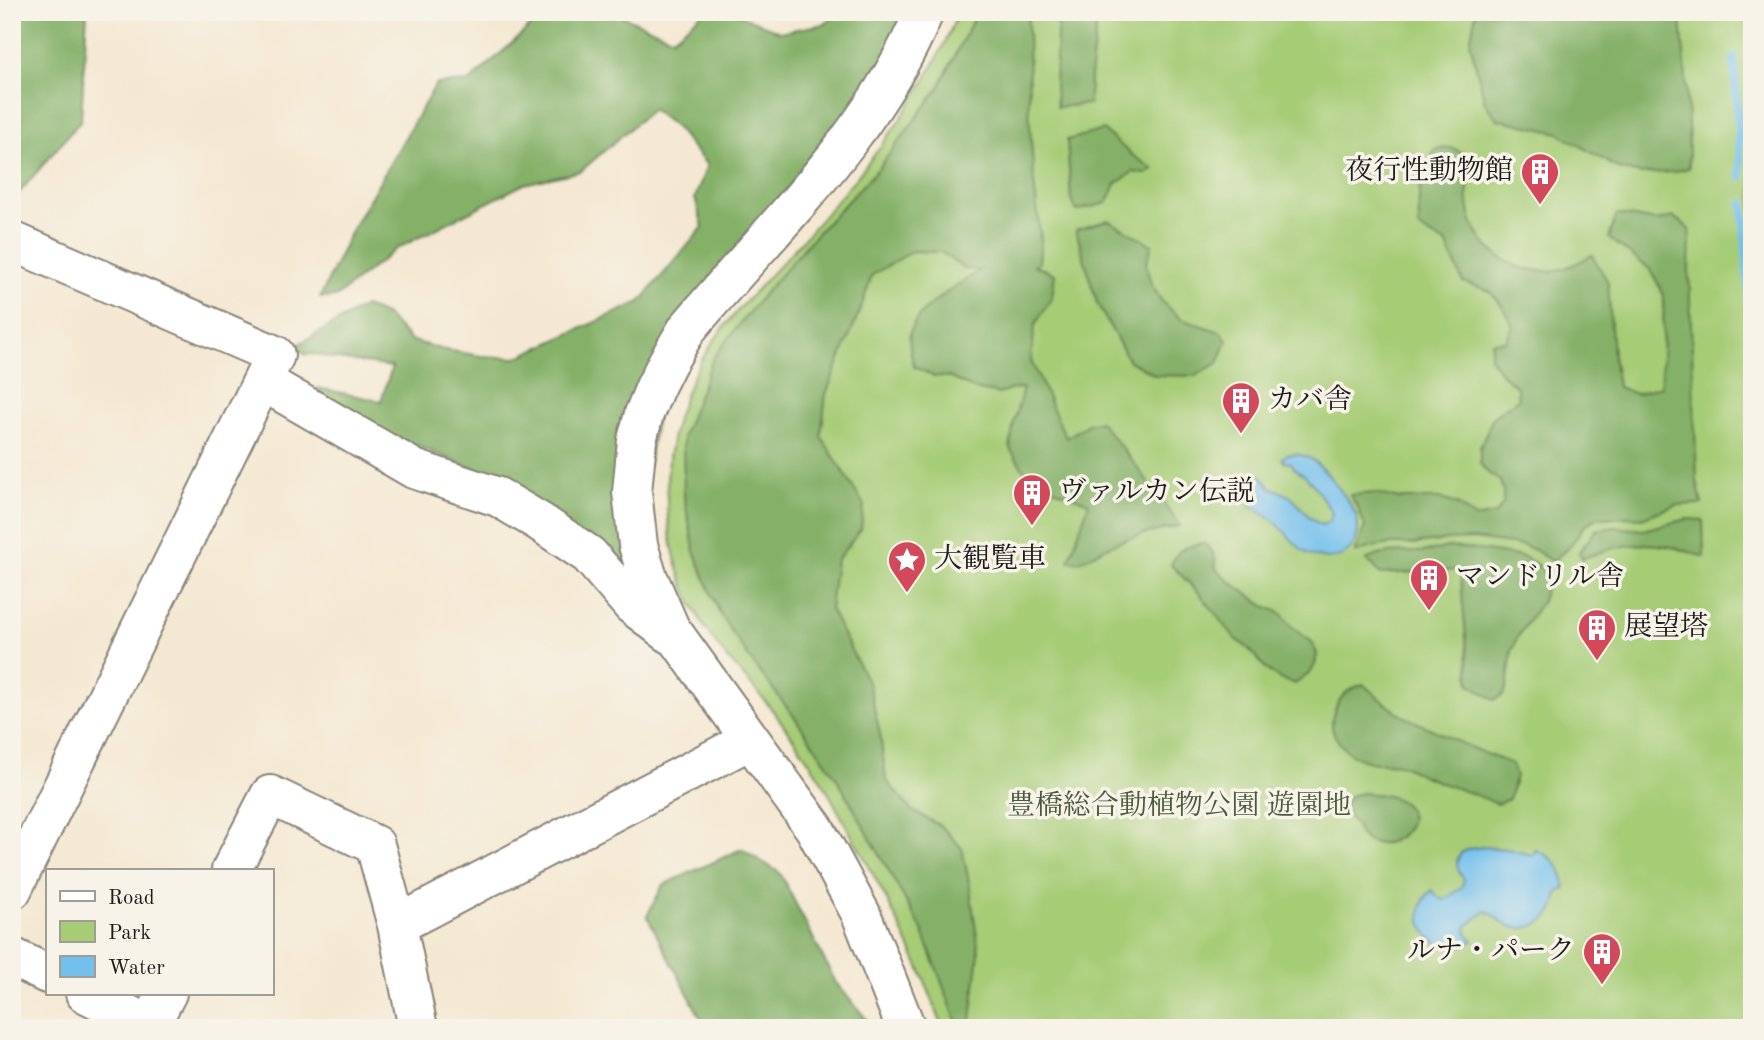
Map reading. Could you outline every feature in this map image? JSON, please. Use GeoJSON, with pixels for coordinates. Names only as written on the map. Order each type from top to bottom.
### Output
{"type":"FeatureCollection","features":[{"type":"Feature","properties":{"kind":"street"},"geometry":{"type":"LineString","coordinates":[[906,1028],[861,914],[815,829],[670,628],[647,575],[638,545],[632,492],[637,440],[644,414],[667,363],[687,329],[849,141],[898,65],[924,12]]}},
{"type":"Feature","properties":{"kind":"street"},"geometry":{"type":"LineString","coordinates":[[12,241],[275,355],[12,890]]}},
{"type":"Feature","properties":{"kind":"street"},"geometry":{"type":"LineString","coordinates":[[264,382],[414,469],[498,497],[540,522],[589,555],[632,605],[678,640]]}},
{"type":"Feature","properties":{"kind":"street"},"geometry":{"type":"LineString","coordinates":[[397,925],[750,740]]}},
{"type":"Feature","properties":{"kind":"street"},"geometry":{"type":"LineString","coordinates":[[232,869],[270,795],[375,845],[397,925],[418,1028]]}},
{"type":"Feature","properties":{"kind":"street"},"geometry":{"type":"LineString","coordinates":[[12,957],[46,974]]}},
{"type":"Feature","properties":{"kind":"street"},"geometry":{"type":"LineString","coordinates":[[92,995],[157,1015]]}},
{"type":"Feature","properties":{"kind":"green space"},"geometry":{"type":"Polygon","coordinates":[[[12,12],[87,12],[81,120],[14,199],[12,198],[12,12]]]}},
{"type":"Feature","properties":{"kind":"green space"},"geometry":{"type":"Polygon","coordinates":[[[613,12],[673,38],[704,12],[733,12],[780,32],[825,24],[837,12],[909,12],[879,75],[674,329],[628,569],[618,568],[507,482],[319,407],[316,397],[318,388],[381,401],[392,367],[315,354],[306,355],[299,344],[365,306],[387,316],[410,340],[440,349],[481,356],[516,358],[640,302],[703,227],[695,198],[707,165],[676,128],[652,109],[581,171],[524,184],[396,249],[336,297],[320,298],[351,231],[436,84],[469,82],[545,13],[613,12]]]}},
{"type":"Feature","properties":{"kind":"green space","name":"豊橋総合動植物公園 遊園地"},"geometry":{"type":"Polygon","coordinates":[[[958,12],[1752,12],[1752,1028],[943,1028],[903,932],[825,786],[778,717],[714,641],[693,607],[679,571],[670,533],[667,494],[669,455],[678,416],[692,379],[711,345],[738,310],[838,199],[885,141],[926,79],[958,12]]]}},
{"type":"Feature","properties":{"kind":"green space"},"geometry":{"type":"Polygon","coordinates":[[[977,12],[1028,12],[1029,111],[1041,240],[1039,262],[1034,265],[1055,274],[1052,297],[1035,325],[1031,360],[1066,438],[1088,424],[1100,421],[1180,526],[1129,539],[1085,559],[1069,561],[1089,503],[1030,479],[1010,449],[1023,388],[999,394],[974,389],[949,377],[933,376],[913,366],[910,333],[920,315],[980,270],[964,269],[941,252],[913,251],[872,275],[826,394],[821,436],[864,505],[861,529],[836,561],[830,609],[869,685],[880,734],[886,780],[911,810],[941,826],[962,848],[979,953],[970,1028],[959,1028],[922,930],[836,777],[720,614],[695,554],[684,496],[683,436],[713,358],[817,233],[878,169],[938,89],[977,12]]]}},
{"type":"Feature","properties":{"kind":"green space"},"geometry":{"type":"Polygon","coordinates":[[[1058,12],[1098,12],[1089,104],[1057,107],[1055,87],[1058,12]]]}},
{"type":"Feature","properties":{"kind":"green space"},"geometry":{"type":"Polygon","coordinates":[[[1476,12],[1667,12],[1681,21],[1689,168],[1640,174],[1619,169],[1559,133],[1497,119],[1485,103],[1470,42],[1476,12]]]}},
{"type":"Feature","properties":{"kind":"green space"},"geometry":{"type":"Polygon","coordinates":[[[1103,130],[1153,169],[1146,174],[1133,172],[1116,184],[1107,203],[1077,211],[1071,199],[1067,140],[1103,130]]]}},
{"type":"Feature","properties":{"kind":"green space"},"geometry":{"type":"Polygon","coordinates":[[[1452,148],[1469,156],[1472,167],[1468,188],[1469,209],[1478,234],[1496,254],[1520,267],[1547,271],[1565,268],[1592,255],[1608,282],[1618,387],[1636,394],[1661,386],[1664,296],[1651,270],[1609,238],[1617,214],[1656,221],[1673,217],[1690,231],[1689,271],[1697,481],[1702,504],[1676,505],[1642,518],[1597,518],[1585,525],[1570,546],[1553,561],[1525,546],[1474,539],[1391,544],[1355,553],[1365,526],[1350,495],[1375,493],[1399,499],[1441,499],[1457,504],[1475,518],[1495,514],[1503,504],[1500,481],[1480,464],[1480,448],[1493,417],[1518,399],[1517,387],[1502,374],[1490,357],[1492,342],[1505,341],[1513,326],[1490,291],[1463,282],[1446,243],[1419,227],[1419,196],[1425,168],[1436,149],[1452,148]]]}},
{"type":"Feature","properties":{"kind":"green space"},"geometry":{"type":"Polygon","coordinates":[[[1108,220],[1152,245],[1146,264],[1151,284],[1163,303],[1181,319],[1221,332],[1227,341],[1218,363],[1195,376],[1155,375],[1129,361],[1097,303],[1076,230],[1108,220]]]}},
{"type":"Feature","properties":{"kind":"green space"},"geometry":{"type":"Polygon","coordinates":[[[1687,519],[1703,520],[1704,557],[1675,548],[1648,544],[1615,548],[1582,559],[1579,552],[1596,530],[1615,527],[1643,530],[1687,519]]]}},
{"type":"Feature","properties":{"kind":"green space"},"geometry":{"type":"Polygon","coordinates":[[[1203,543],[1213,554],[1216,569],[1229,581],[1265,606],[1281,613],[1293,628],[1312,642],[1317,654],[1310,673],[1295,684],[1280,679],[1267,670],[1171,565],[1180,551],[1203,543]]]}},
{"type":"Feature","properties":{"kind":"green space"},"geometry":{"type":"Polygon","coordinates":[[[1448,547],[1524,557],[1544,571],[1545,589],[1542,601],[1517,638],[1512,651],[1507,687],[1503,695],[1494,700],[1470,684],[1460,570],[1380,574],[1366,560],[1384,554],[1448,547]]]}},
{"type":"Feature","properties":{"kind":"green space"},"geometry":{"type":"Polygon","coordinates":[[[1363,684],[1403,716],[1512,764],[1516,776],[1509,799],[1497,804],[1402,765],[1370,762],[1347,750],[1340,744],[1333,729],[1334,712],[1344,694],[1363,684]]]}},
{"type":"Feature","properties":{"kind":"green space"},"geometry":{"type":"Polygon","coordinates":[[[1362,793],[1391,797],[1409,810],[1407,828],[1400,836],[1379,844],[1368,841],[1359,833],[1344,804],[1350,796],[1362,793]]]}},
{"type":"Feature","properties":{"kind":"green space"},"geometry":{"type":"Polygon","coordinates":[[[742,849],[780,873],[836,983],[874,1028],[706,1028],[647,916],[663,885],[742,849]]]}},
{"type":"Feature","properties":{"kind":"water"},"geometry":{"type":"Polygon","coordinates":[[[1296,454],[1311,459],[1322,468],[1342,492],[1356,515],[1356,539],[1346,553],[1338,557],[1320,558],[1302,550],[1276,523],[1250,504],[1246,484],[1259,474],[1271,487],[1292,498],[1314,521],[1323,525],[1330,520],[1332,513],[1311,482],[1282,458],[1296,454]]]}},
{"type":"Feature","properties":{"kind":"water"},"geometry":{"type":"Polygon","coordinates":[[[1484,847],[1532,855],[1536,850],[1542,853],[1553,860],[1561,870],[1565,890],[1559,892],[1554,907],[1545,920],[1534,926],[1515,928],[1486,911],[1467,926],[1466,931],[1473,941],[1460,947],[1447,947],[1428,935],[1422,925],[1420,913],[1423,901],[1432,890],[1445,900],[1462,887],[1464,879],[1458,868],[1459,856],[1466,850],[1484,847]]]}},
{"type":"Feature","properties":{"kind":"waterway"},"geometry":{"type":"LineString","coordinates":[[1734,58],[1741,177]]}},
{"type":"Feature","properties":{"kind":"waterway"},"geometry":{"type":"LineString","coordinates":[[1743,203],[1752,354]]}},
{"type":"Feature","properties":{"kind":"place","name":"夜行性動物館"},"geometry":{"type":"Point","coordinates":[1540,206]}},
{"type":"Feature","properties":{"kind":"place","name":"カバ舎"},"geometry":{"type":"Point","coordinates":[1241,435]}},
{"type":"Feature","properties":{"kind":"place","name":"ヴァルカン伝説"},"geometry":{"type":"Point","coordinates":[1032,527]}},
{"type":"Feature","properties":{"kind":"place","name":"大観覧車"},"geometry":{"type":"Point","coordinates":[907,594]}},
{"type":"Feature","properties":{"kind":"place","name":"マンドリル舎"},"geometry":{"type":"Point","coordinates":[1429,612]}},
{"type":"Feature","properties":{"kind":"place","name":"展望塔"},"geometry":{"type":"Point","coordinates":[1597,662]}},
{"type":"Feature","properties":{"kind":"place","name":"ルナ・パーク"},"geometry":{"type":"Point","coordinates":[1602,986]}}]}
